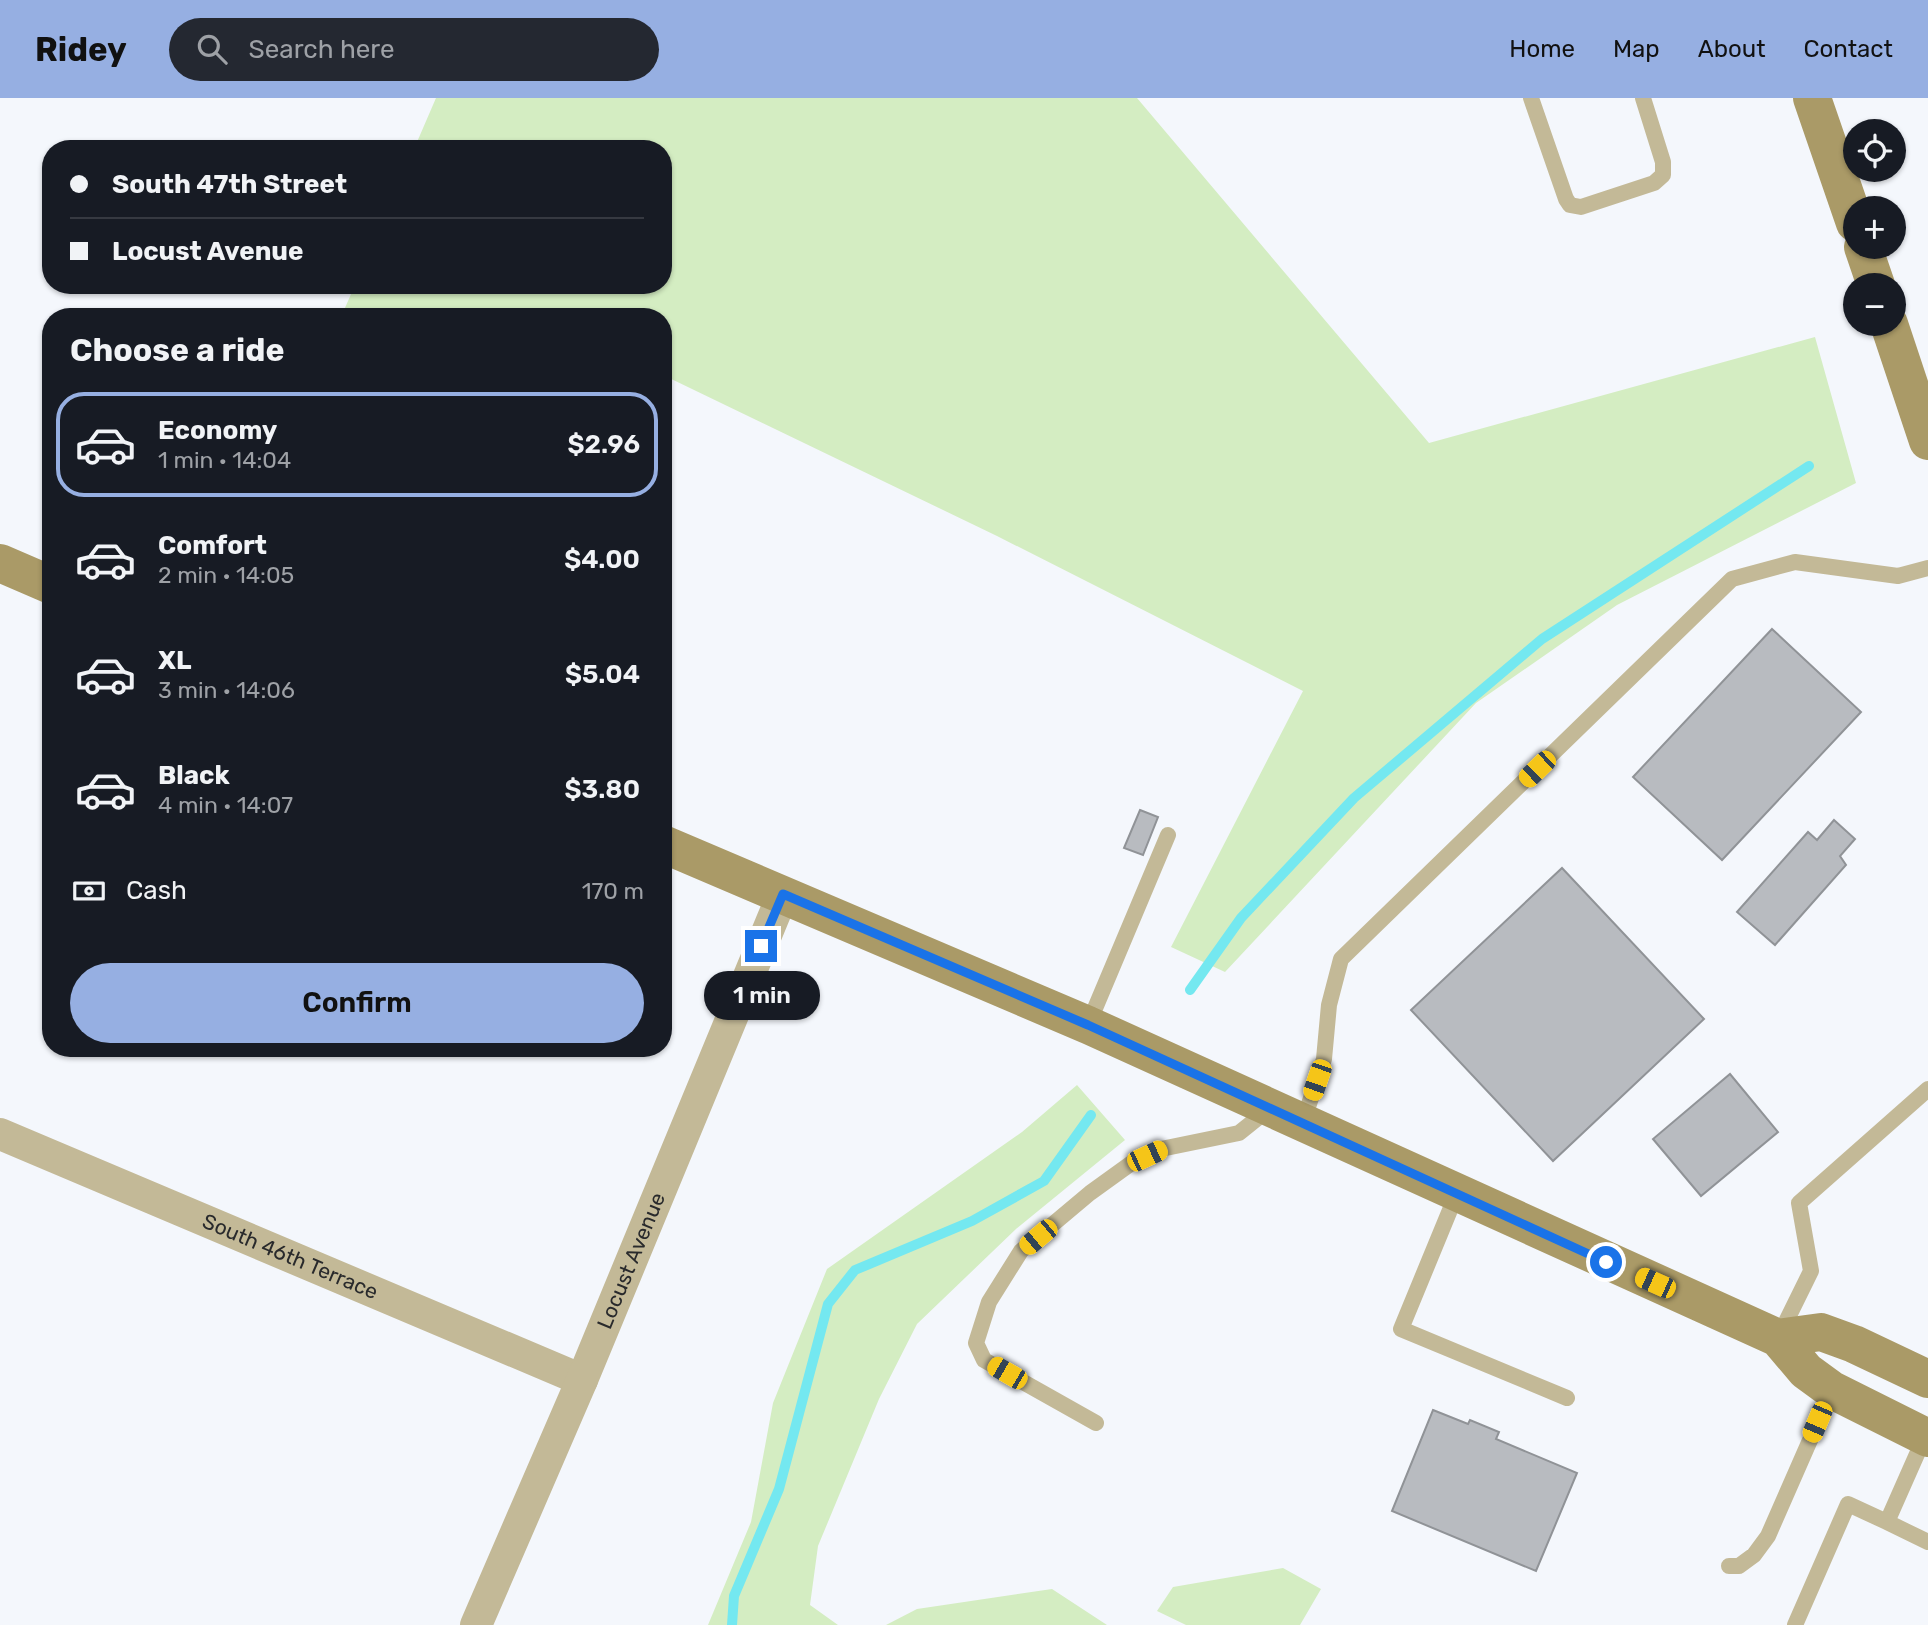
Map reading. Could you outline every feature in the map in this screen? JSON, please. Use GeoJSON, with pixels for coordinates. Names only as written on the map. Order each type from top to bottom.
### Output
{"type":"FeatureCollection","features":[{"type":"Feature","properties":{"kind":"main road"},"geometry":{"type":"LineString","coordinates":[[1812,98],[1846,196]]}},
{"type":"Feature","properties":{"kind":"main road"},"geometry":{"type":"LineString","coordinates":[[1893,336],[1928,441]]}},
{"type":"Feature","properties":{"kind":"main road"},"geometry":{"type":"LineString","coordinates":[[0,563],[42,581]]}},
{"type":"Feature","properties":{"kind":"main road"},"geometry":{"type":"LineString","coordinates":[[672,848],[1088,1025],[1777,1338],[1806,1371],[1832,1390],[1926,1437]]}},
{"type":"Feature","properties":{"kind":"main road"},"geometry":{"type":"LineString","coordinates":[[1777,1338],[1821,1332],[1928,1378]]}},
{"type":"Feature","properties":{"kind":"street","name":"Locust Avenue"},"geometry":{"type":"LineString","coordinates":[[476,1625],[582,1380],[783,894]]}},
{"type":"Feature","properties":{"kind":"street","name":"South 46th Terrace"},"geometry":{"type":"LineString","coordinates":[[0,1134],[582,1380]]}},
{"type":"Feature","properties":{"kind":"lane"},"geometry":{"type":"LineString","coordinates":[[1531,98],[1566,199],[1570,205],[1581,207],[1654,183],[1663,174],[1663,162],[1643,98]]}},
{"type":"Feature","properties":{"kind":"lane"},"geometry":{"type":"LineString","coordinates":[[1096,1423],[984,1360],[976,1343],[989,1301],[1021,1251],[1090,1193],[1133,1162],[1161,1149],[1239,1133],[1287,1115],[1324,1059],[1329,1005],[1341,959],[1732,579],[1795,562],[1898,576],[1928,568]]}},
{"type":"Feature","properties":{"kind":"lane"},"geometry":{"type":"LineString","coordinates":[[1088,1025],[1168,835]]}},
{"type":"Feature","properties":{"kind":"lane"},"geometry":{"type":"LineString","coordinates":[[1777,1338],[1811,1271],[1799,1203],[1928,1089]]}},
{"type":"Feature","properties":{"kind":"lane"},"geometry":{"type":"LineString","coordinates":[[1457,1193],[1401,1329],[1567,1398]]}},
{"type":"Feature","properties":{"kind":"lane"},"geometry":{"type":"LineString","coordinates":[[1729,1566],[1739,1566],[1754,1555],[1768,1536],[1832,1390]]}},
{"type":"Feature","properties":{"kind":"lane"},"geometry":{"type":"LineString","coordinates":[[1887,1522],[1926,1437]]}},
{"type":"Feature","properties":{"kind":"lane"},"geometry":{"type":"LineString","coordinates":[[1795,1625],[1848,1504],[1928,1542]]}},
{"type":"Feature","properties":{"kind":"green space"},"geometry":{"type":"Polygon","coordinates":[[[436,98],[1137,98],[1429,443],[1815,337],[1856,483],[1617,605],[1476,703],[1225,972],[1171,947],[1303,691],[997,536],[672,379],[672,308],[345,308],[351,294],[672,294],[672,140],[418,140],[436,98]]]}},
{"type":"Feature","properties":{"kind":"green space"},"geometry":{"type":"Polygon","coordinates":[[[1077,1085],[1125,1140],[1016,1229],[917,1324],[879,1399],[818,1546],[810,1605],[838,1625],[708,1625],[751,1522],[773,1403],[827,1269],[1022,1132],[1077,1085]]]}},
{"type":"Feature","properties":{"kind":"green space"},"geometry":{"type":"Polygon","coordinates":[[[1283,1568],[1321,1589],[1300,1625],[1186,1625],[1157,1611],[1173,1587],[1283,1568]]]}},
{"type":"Feature","properties":{"kind":"green space"},"geometry":{"type":"Polygon","coordinates":[[[1052,1589],[1107,1625],[886,1625],[917,1609],[1052,1589]]]}},
{"type":"Feature","properties":{"kind":"building"},"geometry":{"type":"Polygon","coordinates":[[[1772,629],[1861,712],[1722,860],[1633,777],[1772,629]]]}},
{"type":"Feature","properties":{"kind":"building"},"geometry":{"type":"Polygon","coordinates":[[[1140,810],[1158,817],[1143,855],[1124,848],[1140,810]]]}},
{"type":"Feature","properties":{"kind":"building"},"geometry":{"type":"Polygon","coordinates":[[[1834,820],[1855,839],[1840,856],[1846,865],[1775,945],[1737,912],[1808,832],[1817,840],[1834,820]]]}},
{"type":"Feature","properties":{"kind":"building"},"geometry":{"type":"Polygon","coordinates":[[[1562,868],[1704,1019],[1553,1161],[1411,1010],[1562,868]]]}},
{"type":"Feature","properties":{"kind":"building"},"geometry":{"type":"Polygon","coordinates":[[[1730,1074],[1778,1132],[1701,1196],[1653,1139],[1730,1074]]]}},
{"type":"Feature","properties":{"kind":"building"},"geometry":{"type":"Polygon","coordinates":[[[1433,1410],[1468,1424],[1470,1420],[1499,1432],[1496,1439],[1577,1473],[1536,1571],[1392,1511],[1433,1410]]]}},
{"type":"Feature","properties":{"kind":"waterway"},"geometry":{"type":"LineString","coordinates":[[1190,990],[1241,918],[1354,798],[1542,639],[1809,466]]}},
{"type":"Feature","properties":{"kind":"waterway"},"geometry":{"type":"LineString","coordinates":[[732,1625],[734,1596],[779,1489],[828,1304],[855,1270],[972,1221],[1044,1181],[1091,1115]]}},
{"type":"Feature","properties":{"kind":"route"},"geometry":{"type":"LineString","coordinates":[[761,946],[783,894],[1088,1025],[1606,1262]]}}]}
